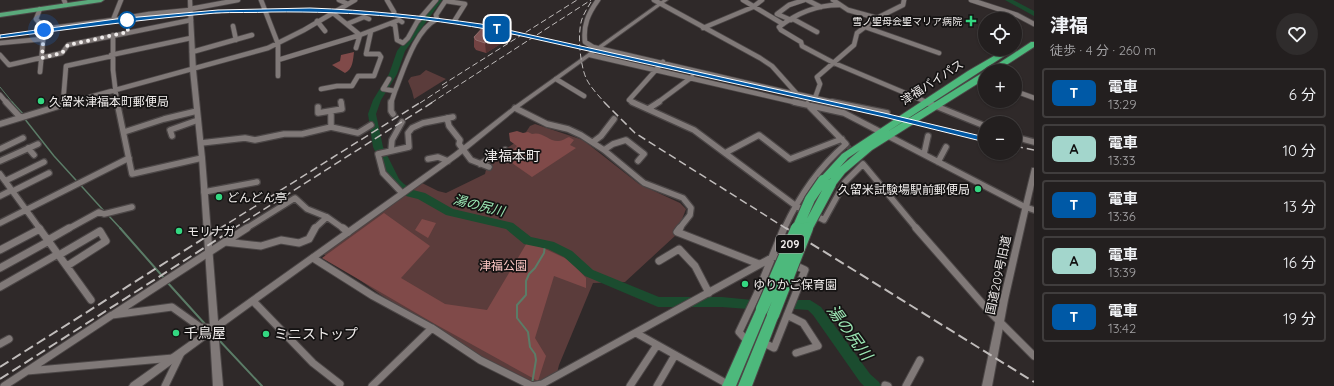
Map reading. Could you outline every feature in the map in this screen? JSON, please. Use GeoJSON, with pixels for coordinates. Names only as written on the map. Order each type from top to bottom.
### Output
{"type":"FeatureCollection","features":[{"type":"Feature","properties":{"kind":"highway"},"geometry":{"type":"LineString","coordinates":[[1022,43],[1034,36]]}},
{"type":"Feature","properties":{"kind":"highway"},"geometry":{"type":"LineString","coordinates":[[1002,64],[1034,44]]}},
{"type":"Feature","properties":{"kind":"highway","name":"津福バイパス"},"geometry":{"type":"LineString","coordinates":[[827,182],[869,148],[889,136],[931,104],[1001,56]]}},
{"type":"Feature","properties":{"kind":"highway","name":"津福バイパス"},"geometry":{"type":"LineString","coordinates":[[730,386],[748,342],[768,312],[810,224],[827,182],[845,156],[880,132],[978,79]]}},
{"type":"Feature","properties":{"kind":"highway","name":"津福バイパス"},"geometry":{"type":"LineString","coordinates":[[745,386],[762,342],[768,312]]}},
{"type":"Feature","properties":{"kind":"main road"},"geometry":{"type":"LineString","coordinates":[[0,15],[40,9],[65,3],[102,0]]}},
{"type":"Feature","properties":{"kind":"street"},"geometry":{"type":"LineString","coordinates":[[113,20],[121,0]]}},
{"type":"Feature","properties":{"kind":"street"},"geometry":{"type":"LineString","coordinates":[[190,0],[193,70],[202,158],[218,386]]}},
{"type":"Feature","properties":{"kind":"street"},"geometry":{"type":"LineString","coordinates":[[44,29],[149,14],[190,10],[238,0]]}},
{"type":"Feature","properties":{"kind":"street"},"geometry":{"type":"LineString","coordinates":[[261,0],[278,44],[278,76]]}},
{"type":"Feature","properties":{"kind":"street"},"geometry":{"type":"LineString","coordinates":[[339,0],[348,4]]}},
{"type":"Feature","properties":{"kind":"street"},"geometry":{"type":"LineString","coordinates":[[0,124],[63,104],[193,70],[278,44],[355,0]]}},
{"type":"Feature","properties":{"kind":"street"},"geometry":{"type":"LineString","coordinates":[[387,0],[394,12]]}},
{"type":"Feature","properties":{"kind":"street"},"geometry":{"type":"LineString","coordinates":[[392,24],[395,25],[397,40],[404,43],[417,22],[436,0]]}},
{"type":"Feature","properties":{"kind":"street"},"geometry":{"type":"LineString","coordinates":[[393,114],[390,111],[391,102],[409,54],[429,24],[437,18],[436,15],[446,0],[466,4],[454,20]]}},
{"type":"Feature","properties":{"kind":"street"},"geometry":{"type":"LineString","coordinates":[[598,0],[585,19],[584,42],[599,49],[663,62],[797,94],[886,113]]}},
{"type":"Feature","properties":{"kind":"street"},"geometry":{"type":"LineString","coordinates":[[654,0],[664,2],[703,28],[737,45],[772,66],[797,94]]}},
{"type":"Feature","properties":{"kind":"street"},"geometry":{"type":"LineString","coordinates":[[743,0],[783,24]]}},
{"type":"Feature","properties":{"kind":"street"},"geometry":{"type":"LineString","coordinates":[[703,28],[753,7],[762,0]]}},
{"type":"Feature","properties":{"kind":"street"},"geometry":{"type":"LineString","coordinates":[[804,0],[789,5],[777,14],[817,32]]}},
{"type":"Feature","properties":{"kind":"street"},"geometry":{"type":"LineString","coordinates":[[807,0],[821,7]]}},
{"type":"Feature","properties":{"kind":"street"},"geometry":{"type":"LineString","coordinates":[[833,0],[852,12],[877,18]]}},
{"type":"Feature","properties":{"kind":"street"},"geometry":{"type":"LineString","coordinates":[[815,98],[820,84],[817,77],[854,45],[858,33],[877,18],[903,5],[904,0]]}},
{"type":"Feature","properties":{"kind":"street"},"geometry":{"type":"LineString","coordinates":[[971,0],[1017,15],[1034,24]]}},
{"type":"Feature","properties":{"kind":"street"},"geometry":{"type":"LineString","coordinates":[[134,386],[448,161],[515,108],[664,2]]}},
{"type":"Feature","properties":{"kind":"street"},"geometry":{"type":"LineString","coordinates":[[839,5],[828,5],[808,10],[779,27],[781,30],[801,42],[802,46],[834,63],[978,123]]}},
{"type":"Feature","properties":{"kind":"street"},"geometry":{"type":"LineString","coordinates":[[40,9],[36,18],[44,29],[40,72]]}},
{"type":"Feature","properties":{"kind":"street"},"geometry":{"type":"LineString","coordinates":[[334,12],[360,35]]}},
{"type":"Feature","properties":{"kind":"street"},"geometry":{"type":"LineString","coordinates":[[347,24],[364,17],[369,19]]}},
{"type":"Feature","properties":{"kind":"street"},"geometry":{"type":"LineString","coordinates":[[0,55],[9,64],[42,58],[62,53],[68,45],[190,20]]}},
{"type":"Feature","properties":{"kind":"street"},"geometry":{"type":"LineString","coordinates":[[278,60],[360,35],[392,24],[399,20],[402,22]]}},
{"type":"Feature","properties":{"kind":"street"},"geometry":{"type":"LineString","coordinates":[[317,21],[325,31]]}},
{"type":"Feature","properties":{"kind":"street"},"geometry":{"type":"LineString","coordinates":[[234,26],[236,40]]}},
{"type":"Feature","properties":{"kind":"street"},"geometry":{"type":"LineString","coordinates":[[865,27],[940,52]]}},
{"type":"Feature","properties":{"kind":"street"},"geometry":{"type":"LineString","coordinates":[[321,89],[337,86],[352,86],[358,76],[374,76],[381,57],[379,54],[366,54],[370,31]]}},
{"type":"Feature","properties":{"kind":"street"},"geometry":{"type":"LineString","coordinates":[[113,35],[112,56],[115,90],[132,174],[202,158]]}},
{"type":"Feature","properties":{"kind":"street"},"geometry":{"type":"LineString","coordinates":[[192,52],[252,35]]}},
{"type":"Feature","properties":{"kind":"street"},"geometry":{"type":"LineString","coordinates":[[356,48],[360,35]]}},
{"type":"Feature","properties":{"kind":"street"},"geometry":{"type":"LineString","coordinates":[[63,104],[66,66],[191,38]]}},
{"type":"Feature","properties":{"kind":"street"},"geometry":{"type":"LineString","coordinates":[[0,43],[44,39]]}},
{"type":"Feature","properties":{"kind":"street"},"geometry":{"type":"LineString","coordinates":[[590,55],[692,77],[844,113],[1025,207],[1034,210]]}},
{"type":"Feature","properties":{"kind":"street"},"geometry":{"type":"LineString","coordinates":[[663,62],[629,100],[694,130],[796,206],[824,220],[845,182],[863,164],[953,272],[999,323],[1034,356]]}},
{"type":"Feature","properties":{"kind":"street"},"geometry":{"type":"LineString","coordinates":[[648,109],[692,77]]}},
{"type":"Feature","properties":{"kind":"street"},"geometry":{"type":"LineString","coordinates":[[389,78],[383,89],[395,91]]}},
{"type":"Feature","properties":{"kind":"street"},"geometry":{"type":"LineString","coordinates":[[556,79],[584,96]]}},
{"type":"Feature","properties":{"kind":"street"},"geometry":{"type":"LineString","coordinates":[[1022,94],[1034,98]]}},
{"type":"Feature","properties":{"kind":"street"},"geometry":{"type":"LineString","coordinates":[[0,96],[2,101],[20,117]]}},
{"type":"Feature","properties":{"kind":"street"},"geometry":{"type":"LineString","coordinates":[[748,342],[739,332],[752,308],[785,227],[816,174],[846,144],[807,104],[806,96]]}},
{"type":"Feature","properties":{"kind":"street"},"geometry":{"type":"LineString","coordinates":[[318,107],[318,113],[342,110],[341,101]]}},
{"type":"Feature","properties":{"kind":"street"},"geometry":{"type":"LineString","coordinates":[[515,108],[547,124],[568,129],[593,142],[644,183],[683,198],[690,208],[690,215],[677,232],[759,264]]}},
{"type":"Feature","properties":{"kind":"street"},"geometry":{"type":"LineString","coordinates":[[124,132],[164,119],[197,111]]}},
{"type":"Feature","properties":{"kind":"street"},"geometry":{"type":"LineString","coordinates":[[331,111],[331,127]]}},
{"type":"Feature","properties":{"kind":"street"},"geometry":{"type":"LineString","coordinates":[[402,193],[383,173],[378,154],[409,147],[408,133],[411,129],[434,120],[450,117],[449,126],[458,136],[460,140],[458,144],[471,160],[489,167]]}},
{"type":"Feature","properties":{"kind":"street"},"geometry":{"type":"LineString","coordinates":[[593,142],[601,136],[614,119]]}},
{"type":"Feature","properties":{"kind":"street"},"geometry":{"type":"LineString","coordinates":[[172,136],[170,130],[198,120]]}},
{"type":"Feature","properties":{"kind":"street"},"geometry":{"type":"LineString","coordinates":[[391,151],[392,140],[402,122]]}},
{"type":"Feature","properties":{"kind":"street"},"geometry":{"type":"LineString","coordinates":[[200,143],[245,138],[255,140],[284,134],[302,134],[331,127],[358,133],[371,125]]}},
{"type":"Feature","properties":{"kind":"street"},"geometry":{"type":"LineString","coordinates":[[726,153],[759,135],[790,159],[842,140]]}},
{"type":"Feature","properties":{"kind":"street"},"geometry":{"type":"LineString","coordinates":[[924,154],[928,136]]}},
{"type":"Feature","properties":{"kind":"street"},"geometry":{"type":"LineString","coordinates":[[0,149],[23,138]]}},
{"type":"Feature","properties":{"kind":"street"},"geometry":{"type":"LineString","coordinates":[[1022,139],[1034,142]]}},
{"type":"Feature","properties":{"kind":"street"},"geometry":{"type":"LineString","coordinates":[[604,150],[613,144],[626,140],[644,154],[638,161]]}},
{"type":"Feature","properties":{"kind":"street"},"geometry":{"type":"LineString","coordinates":[[0,162],[38,144]]}},
{"type":"Feature","properties":{"kind":"street"},"geometry":{"type":"LineString","coordinates":[[938,162],[946,147]]}},
{"type":"Feature","properties":{"kind":"street"},"geometry":{"type":"LineString","coordinates":[[28,148],[34,156]]}},
{"type":"Feature","properties":{"kind":"street"},"geometry":{"type":"LineString","coordinates":[[480,164],[505,150]]}},
{"type":"Feature","properties":{"kind":"street"},"geometry":{"type":"LineString","coordinates":[[428,159],[436,156],[442,156],[448,161]]}},
{"type":"Feature","properties":{"kind":"street"},"geometry":{"type":"LineString","coordinates":[[0,223],[129,158]]}},
{"type":"Feature","properties":{"kind":"street"},"geometry":{"type":"LineString","coordinates":[[4,183],[44,162]]}},
{"type":"Feature","properties":{"kind":"street","name":"国道209号旧道"},"geometry":{"type":"LineString","coordinates":[[987,386],[999,323],[1034,170]]}},
{"type":"Feature","properties":{"kind":"street"},"geometry":{"type":"LineString","coordinates":[[0,196],[49,173]]}},
{"type":"Feature","properties":{"kind":"street"},"geometry":{"type":"LineString","coordinates":[[0,174],[4,183],[12,190],[27,209],[91,300]]}},
{"type":"Feature","properties":{"kind":"street"},"geometry":{"type":"LineString","coordinates":[[204,192],[257,182]]}},
{"type":"Feature","properties":{"kind":"street"},"geometry":{"type":"LineString","coordinates":[[4,386],[295,198],[307,210],[327,217],[348,232]]}},
{"type":"Feature","properties":{"kind":"street"},"geometry":{"type":"LineString","coordinates":[[0,268],[99,212],[104,214],[132,207]]}},
{"type":"Feature","properties":{"kind":"street"},"geometry":{"type":"LineString","coordinates":[[225,242],[261,246],[281,240],[298,243],[309,239],[316,226],[327,217]]}},
{"type":"Feature","properties":{"kind":"street"},"geometry":{"type":"LineString","coordinates":[[0,250],[40,229]]}},
{"type":"Feature","properties":{"kind":"street"},"geometry":{"type":"LineString","coordinates":[[0,287],[100,231],[106,241],[66,266]]}},
{"type":"Feature","properties":{"kind":"street"},"geometry":{"type":"LineString","coordinates":[[659,261],[679,249],[695,266],[709,293]]}},
{"type":"Feature","properties":{"kind":"street"},"geometry":{"type":"LineString","coordinates":[[313,258],[373,296],[432,328],[480,360],[532,386],[542,384],[775,256],[805,270],[774,348],[762,342]]}},
{"type":"Feature","properties":{"kind":"street"},"geometry":{"type":"LineString","coordinates":[[253,301],[313,363],[340,384]]}},
{"type":"Feature","properties":{"kind":"street"},"geometry":{"type":"LineString","coordinates":[[112,315],[172,307],[200,327],[214,328]]}},
{"type":"Feature","properties":{"kind":"street"},"geometry":{"type":"LineString","coordinates":[[787,315],[803,323],[818,346],[796,353]]}},
{"type":"Feature","properties":{"kind":"street"},"geometry":{"type":"LineString","coordinates":[[372,386],[432,328]]}},
{"type":"Feature","properties":{"kind":"street"},"geometry":{"type":"LineString","coordinates":[[636,333],[730,386]]}},
{"type":"Feature","properties":{"kind":"street"},"geometry":{"type":"LineString","coordinates":[[0,344],[9,339]]}},
{"type":"Feature","properties":{"kind":"street"},"geometry":{"type":"LineString","coordinates":[[630,386],[657,345]]}},
{"type":"Feature","properties":{"kind":"street"},"geometry":{"type":"LineString","coordinates":[[165,386],[181,352]]}},
{"type":"Feature","properties":{"kind":"street"},"geometry":{"type":"LineString","coordinates":[[657,386],[675,355]]}},
{"type":"Feature","properties":{"kind":"street"},"geometry":{"type":"LineString","coordinates":[[27,371],[173,358]]}},
{"type":"Feature","properties":{"kind":"street"},"geometry":{"type":"LineString","coordinates":[[906,386],[920,360]]}},
{"type":"Feature","properties":{"kind":"green space"},"geometry":{"type":"Polygon","coordinates":[[[426,70],[446,79],[414,99],[408,81],[411,77],[420,75],[426,70]]]}},
{"type":"Feature","properties":{"kind":"green space","name":"津福公園"},"geometry":{"type":"Polygon","coordinates":[[[535,124],[583,140],[639,184],[680,203],[686,209],[676,235],[625,282],[593,283],[559,365],[556,377],[535,383],[483,358],[381,295],[323,254],[422,183],[438,191],[446,193],[485,174],[488,161],[522,138],[530,126],[535,124]]]}},
{"type":"Feature","properties":{"kind":"shaded area"},"geometry":{"type":"Polygon","coordinates":[[[354,52],[351,67],[345,73],[332,65],[340,61],[341,55],[354,52]]]}},
{"type":"Feature","properties":{"kind":"shaded area"},"geometry":{"type":"Polygon","coordinates":[[[517,131],[532,134],[536,133],[555,141],[560,141],[569,137],[574,140],[570,145],[576,148],[532,177],[512,163],[510,154],[517,146],[510,141],[509,133],[517,131]]]}},
{"type":"Feature","properties":{"kind":"shaded area"},"geometry":{"type":"Polygon","coordinates":[[[384,213],[430,246],[401,278],[445,304],[487,310],[528,241],[569,260],[586,278],[586,288],[554,276],[535,338],[546,356],[538,381],[435,324],[322,258],[384,213]]]}},
{"type":"Feature","properties":{"kind":"shaded area"},"geometry":{"type":"Polygon","coordinates":[[[422,219],[436,223],[428,238],[415,230],[422,219]]]}},
{"type":"Feature","properties":{"kind":"building"},"geometry":{"type":"Polygon","coordinates":[[[488,22],[510,28],[485,43],[476,40],[474,37],[488,22]]]}},
{"type":"Feature","properties":{"kind":"waterway","name":"湯の尻川"},"geometry":{"type":"LineString","coordinates":[[439,0],[401,51],[393,74],[377,100],[372,114],[378,147],[395,181],[400,187],[410,193],[421,196],[450,212],[509,226],[528,241],[550,245],[568,254],[589,273],[658,302],[722,302],[748,304]]}},
{"type":"Feature","properties":{"kind":"waterway"},"geometry":{"type":"LineString","coordinates":[[1008,0],[1034,14]]}},
{"type":"Feature","properties":{"kind":"waterway"},"geometry":{"type":"LineString","coordinates":[[0,87],[13,103]]}},
{"type":"Feature","properties":{"kind":"waterway"},"geometry":{"type":"LineString","coordinates":[[12,102],[23,114]]}},
{"type":"Feature","properties":{"kind":"waterway"},"geometry":{"type":"LineString","coordinates":[[24,118],[54,156],[105,212]]}},
{"type":"Feature","properties":{"kind":"waterway"},"geometry":{"type":"LineString","coordinates":[[108,215],[121,229]]}},
{"type":"Feature","properties":{"kind":"waterway"},"geometry":{"type":"LineString","coordinates":[[120,228],[164,278]]}},
{"type":"Feature","properties":{"kind":"waterway"},"geometry":{"type":"LineString","coordinates":[[532,384],[536,360],[535,354],[530,347],[528,332],[517,318],[517,305],[526,295],[526,281],[529,274],[535,268],[544,253],[545,244]]}},
{"type":"Feature","properties":{"kind":"waterway"},"geometry":{"type":"LineString","coordinates":[[167,282],[205,324]]}},
{"type":"Feature","properties":{"kind":"waterway","name":"湯の尻川"},"geometry":{"type":"LineString","coordinates":[[798,305],[810,305],[817,311],[865,378],[874,386]]}},
{"type":"Feature","properties":{"kind":"waterway"},"geometry":{"type":"LineString","coordinates":[[218,339],[262,386]]}},
{"type":"Feature","properties":{"kind":"tunnel"},"geometry":{"type":"LineString","coordinates":[[393,114],[402,122]]}},
{"type":"Feature","properties":{"kind":"tunnel"},"geometry":{"type":"LineString","coordinates":[[846,144],[863,164]]}},
{"type":"Feature","properties":{"kind":"railway"},"geometry":{"type":"LineString","coordinates":[[521,35],[577,0]]}},
{"type":"Feature","properties":{"kind":"railway"},"geometry":{"type":"LineString","coordinates":[[532,38],[591,0]]}},
{"type":"Feature","properties":{"kind":"railway"},"geometry":{"type":"LineString","coordinates":[[580,48],[580,25],[591,2]]}},
{"type":"Feature","properties":{"kind":"railway"},"geometry":{"type":"LineString","coordinates":[[0,37],[183,15],[275,11],[322,11],[399,16],[459,24],[521,35]]}},
{"type":"Feature","properties":{"kind":"railway"},"geometry":{"type":"LineString","coordinates":[[442,85],[521,35]]}},
{"type":"Feature","properties":{"kind":"railway"},"geometry":{"type":"LineString","coordinates":[[521,35],[532,38]]}},
{"type":"Feature","properties":{"kind":"railway"},"geometry":{"type":"LineString","coordinates":[[431,103],[532,38]]}},
{"type":"Feature","properties":{"kind":"railway"},"geometry":{"type":"LineString","coordinates":[[532,38],[580,48]]}},
{"type":"Feature","properties":{"kind":"railway"},"geometry":{"type":"LineString","coordinates":[[580,48],[826,103]]}},
{"type":"Feature","properties":{"kind":"railway"},"geometry":{"type":"LineString","coordinates":[[580,48],[586,78],[605,103]]}},
{"type":"Feature","properties":{"kind":"railway"},"geometry":{"type":"LineString","coordinates":[[420,103],[449,84]]}},
{"type":"Feature","properties":{"kind":"railway"},"geometry":{"type":"LineString","coordinates":[[219,229],[421,102]]}},
{"type":"Feature","properties":{"kind":"railway"},"geometry":{"type":"LineString","coordinates":[[233,229],[433,102]]}},
{"type":"Feature","properties":{"kind":"railway"},"geometry":{"type":"LineString","coordinates":[[821,102],[978,136]]}},
{"type":"Feature","properties":{"kind":"railway"},"geometry":{"type":"LineString","coordinates":[[605,103],[635,133],[787,229]]}},
{"type":"Feature","properties":{"kind":"railway"},"geometry":{"type":"LineString","coordinates":[[1022,147],[1034,150]]}},
{"type":"Feature","properties":{"kind":"railway"},"geometry":{"type":"LineString","coordinates":[[0,367],[220,228]]}},
{"type":"Feature","properties":{"kind":"railway"},"geometry":{"type":"LineString","coordinates":[[0,379],[235,228]]}},
{"type":"Feature","properties":{"kind":"railway"},"geometry":{"type":"LineString","coordinates":[[786,228],[1034,382]]}},
{"type":"Feature","properties":{"kind":"train","name":"T"},"geometry":{"type":"LineString","coordinates":[[0,37],[116,21],[218,12],[310,10],[383,13],[445,20],[481,26],[884,115],[978,137]]}},
{"type":"Feature","properties":{"kind":"place","name":"雪ノ聖母会聖マリア病院"},"geometry":{"type":"Point","coordinates":[971,21]}},
{"type":"Feature","properties":{"kind":"place","name":"久留米津福本町郵便局"},"geometry":{"type":"Point","coordinates":[41,101]}},
{"type":"Feature","properties":{"kind":"place","name":"久留米試験場駅前郵便局"},"geometry":{"type":"Point","coordinates":[978,189]}},
{"type":"Feature","properties":{"kind":"place","name":"どんどん亭"},"geometry":{"type":"Point","coordinates":[219,197]}},
{"type":"Feature","properties":{"kind":"place","name":"モリナガ"},"geometry":{"type":"Point","coordinates":[179,231]}},
{"type":"Feature","properties":{"kind":"place","name":"ゆりかご保育園"},"geometry":{"type":"Point","coordinates":[745,284]}},
{"type":"Feature","properties":{"kind":"place","name":"千鳥屋"},"geometry":{"type":"Point","coordinates":[176,333]}},
{"type":"Feature","properties":{"kind":"place","name":"ミニストップ"},"geometry":{"type":"Point","coordinates":[266,334]}},
{"type":"Feature","properties":{"kind":"district","name":"津福本町"},"geometry":{"type":"Point","coordinates":[512,156]}},
{"type":"Feature","properties":{"kind":"route"},"geometry":{"type":"LineString","coordinates":[[44,30],[42,58],[62,53],[68,45],[128,32],[127,20]]}}]}
